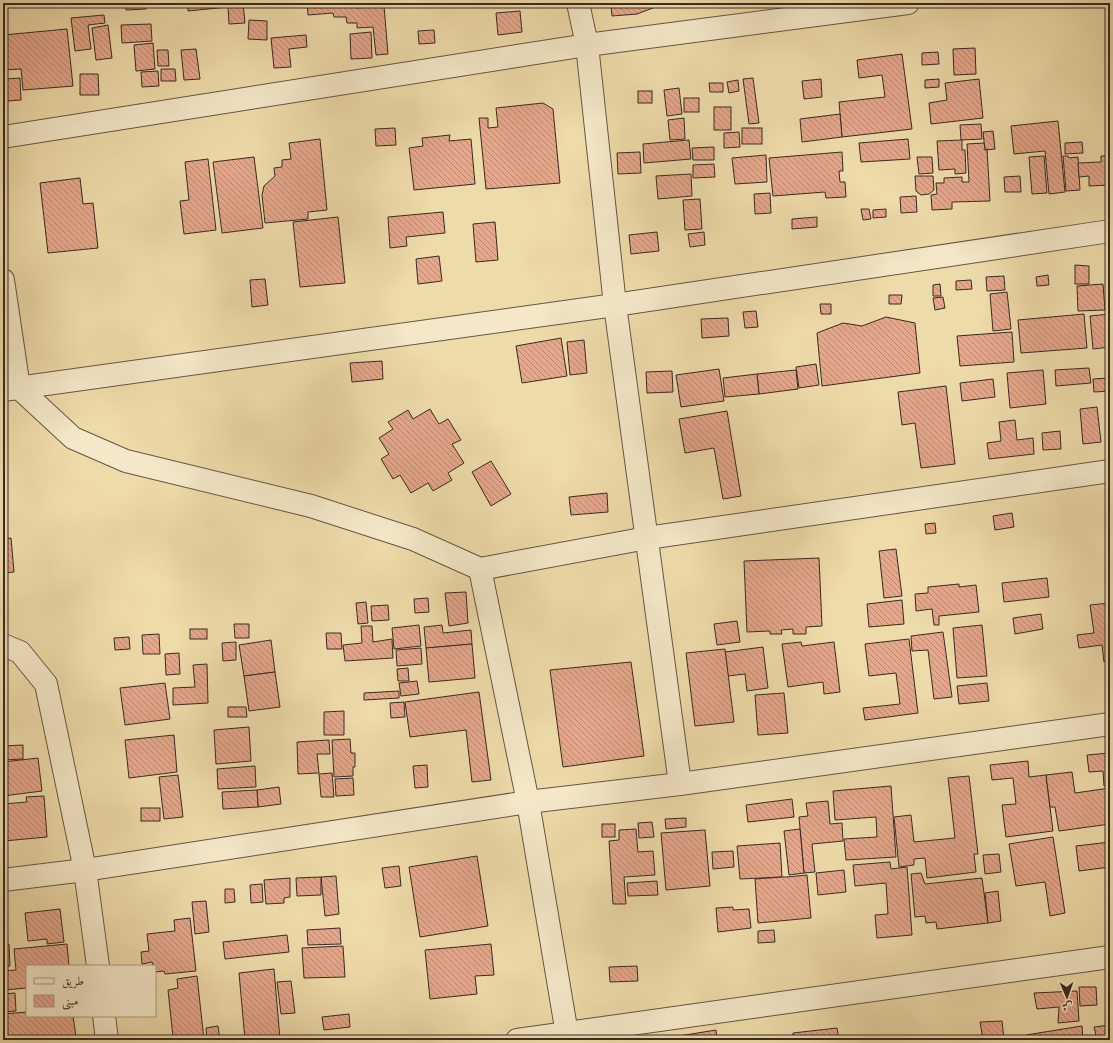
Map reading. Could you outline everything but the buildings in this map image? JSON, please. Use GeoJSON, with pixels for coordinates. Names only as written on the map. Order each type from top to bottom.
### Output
{"type":"FeatureCollection","features":[{"type":"Feature","properties":{"kind":"street"},"geometry":{"type":"LineString","coordinates":[[578,3],[586,45],[615,304],[680,784]]}},
{"type":"Feature","properties":{"kind":"street"},"geometry":{"type":"LineString","coordinates":[[3,137],[586,45],[908,3]]}},
{"type":"Feature","properties":{"kind":"street"},"geometry":{"type":"LineString","coordinates":[[11,389],[615,304],[1110,231]]}},
{"type":"Feature","properties":{"kind":"street"},"geometry":{"type":"LineString","coordinates":[[3,280],[11,389],[73,438],[126,461],[310,506],[413,539],[480,569],[647,538],[1110,471]]}},
{"type":"Feature","properties":{"kind":"street"},"geometry":{"type":"LineString","coordinates":[[480,569],[528,802],[568,1037]]}},
{"type":"Feature","properties":{"kind":"street"},"geometry":{"type":"LineString","coordinates":[[3,645],[20,652],[46,684],[85,870],[98,965]]}},
{"type":"Feature","properties":{"kind":"street"},"geometry":{"type":"LineString","coordinates":[[3,880],[85,870],[528,802],[680,784],[1110,724]]}},
{"type":"Feature","properties":{"kind":"street"},"geometry":{"type":"LineString","coordinates":[[517,1040],[568,1037],[1110,957]]}},
{"type":"Feature","properties":{"kind":"street"},"geometry":{"type":"LineString","coordinates":[[104,1017],[107,1040]]}}]}
